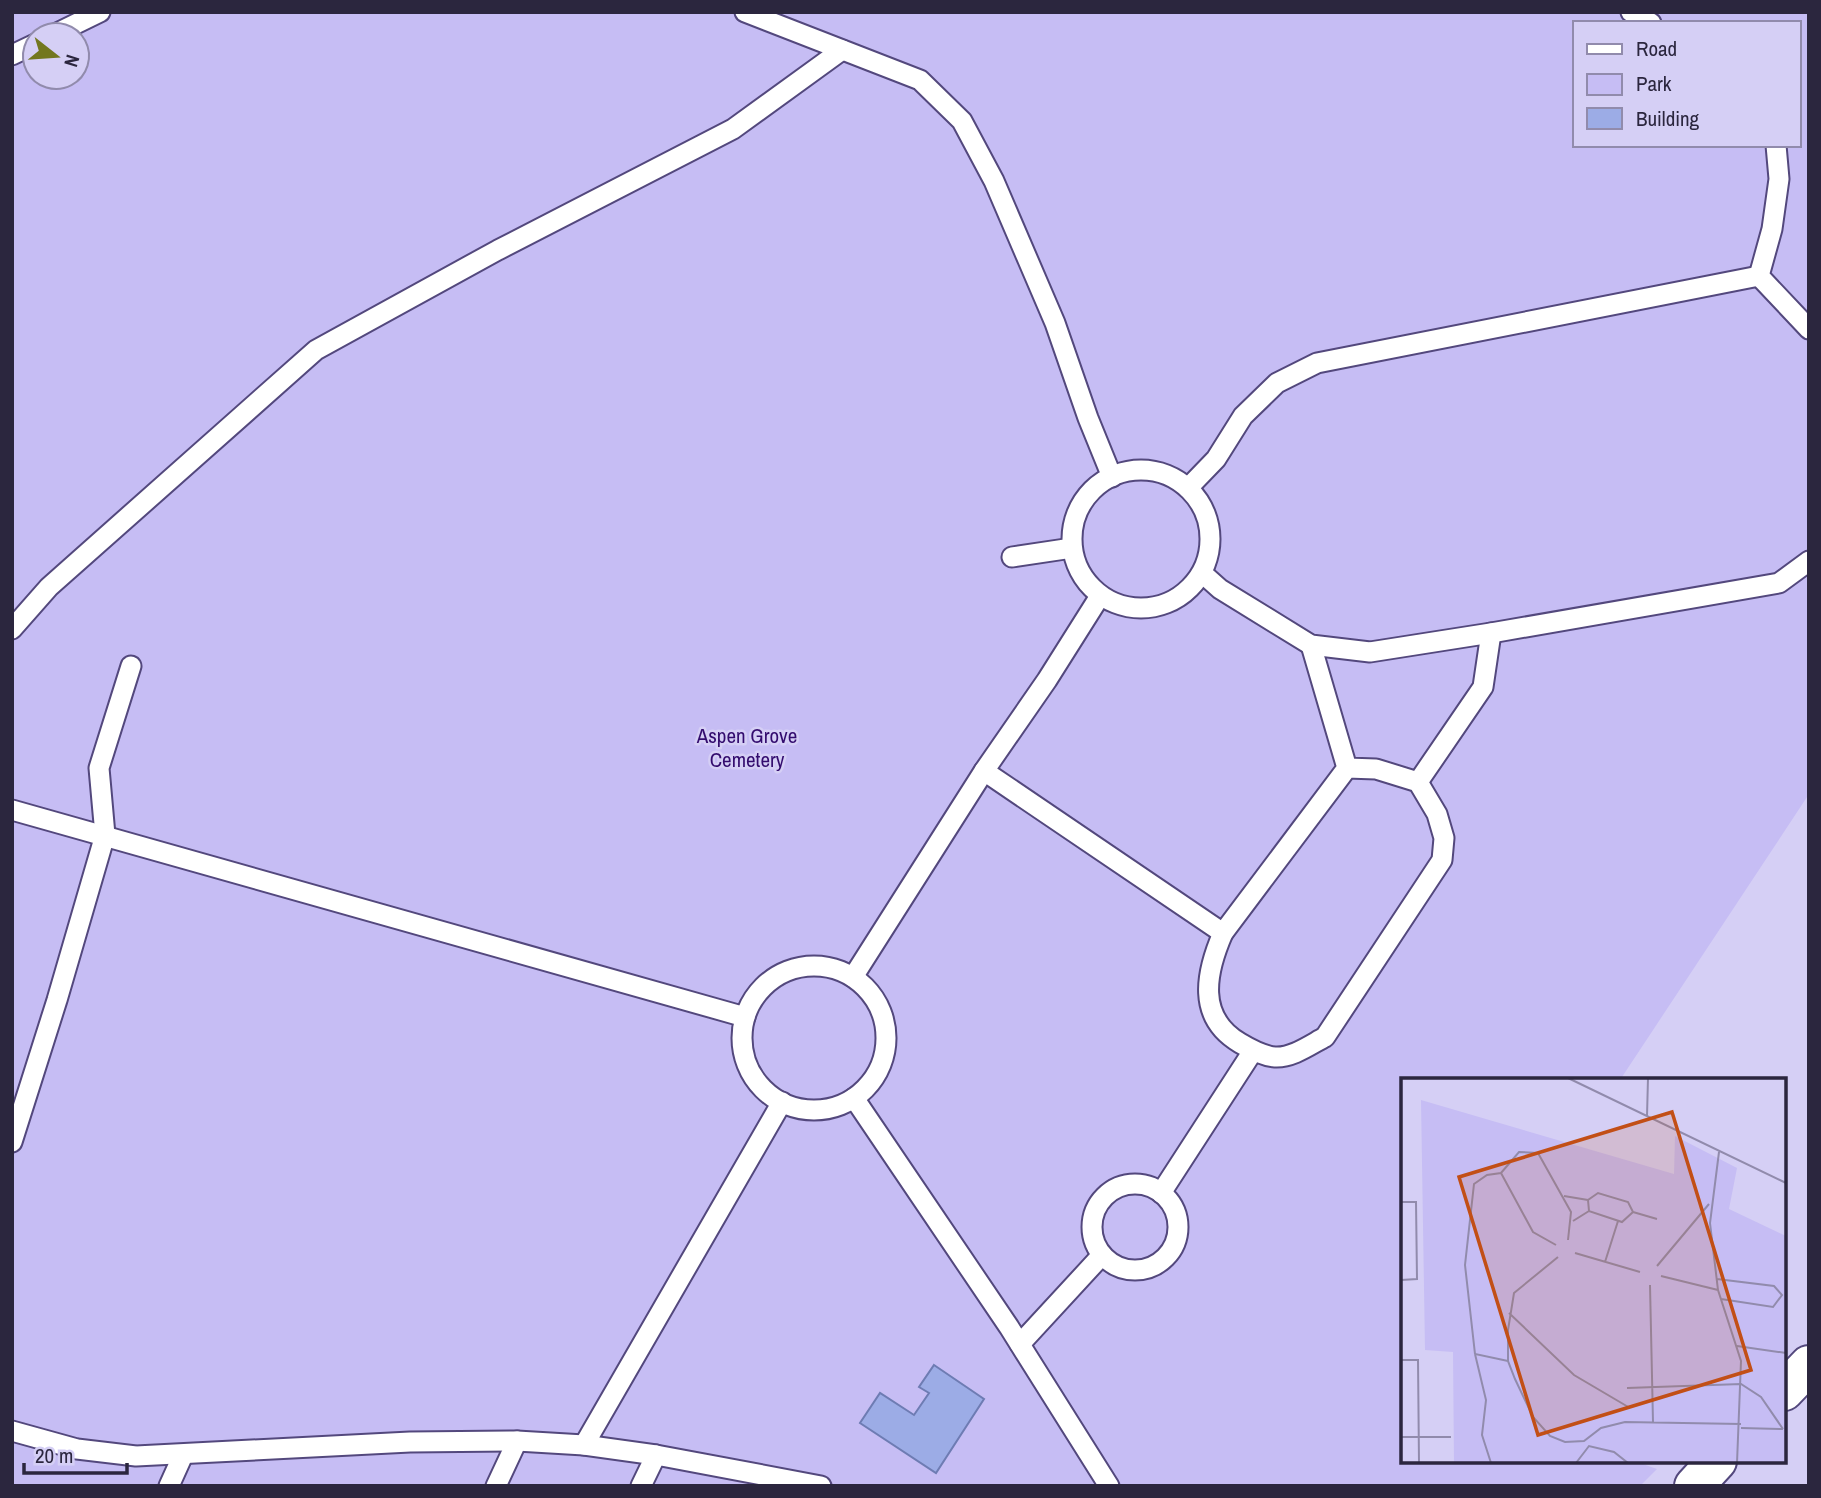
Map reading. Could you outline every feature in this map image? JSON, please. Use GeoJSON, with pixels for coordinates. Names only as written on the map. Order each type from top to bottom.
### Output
{"type":"FeatureCollection","features":[{"type":"Feature","properties":{"kind":"main road"},"geometry":{"type":"LineString","coordinates":[[1786,1389],[1809,1365]]}},
{"type":"Feature","properties":{"kind":"main road"},"geometry":{"type":"LineString","coordinates":[[1694,1486],[1715,1463]]}},
{"type":"Feature","properties":{"kind":"lane"},"geometry":{"type":"LineString","coordinates":[[82,21],[100,12]]}},
{"type":"Feature","properties":{"kind":"lane"},"geometry":{"type":"LineString","coordinates":[[745,12],[920,80],[962,121],[994,181],[1055,323],[1112,477]]}},
{"type":"Feature","properties":{"kind":"lane"},"geometry":{"type":"LineString","coordinates":[[1631,12],[1647,21]]}},
{"type":"Feature","properties":{"kind":"lane"},"geometry":{"type":"LineString","coordinates":[[12,629],[49,587],[316,350],[498,250],[733,129],[842,50]]}},
{"type":"Feature","properties":{"kind":"lane"},"geometry":{"type":"LineString","coordinates":[[1759,276],[1773,229],[1779,179],[1776,147]]}},
{"type":"Feature","properties":{"kind":"lane"},"geometry":{"type":"LineString","coordinates":[[1188,488],[1216,459],[1243,416],[1277,383],[1317,363],[1759,276]]}},
{"type":"Feature","properties":{"kind":"lane"},"geometry":{"type":"LineString","coordinates":[[1759,276],[1809,329]]}},
{"type":"Feature","properties":{"kind":"lane"},"geometry":{"type":"LineString","coordinates":[[1148,470],[1170,476],[1188,488],[1202,506],[1209,527],[1209,551],[1202,573],[1187,592],[1167,604],[1144,609],[1121,607],[1100,596],[1083,579],[1073,558],[1071,536],[1076,514],[1087,494],[1112,477],[1125,471],[1148,470]]}},
{"type":"Feature","properties":{"kind":"lane"},"geometry":{"type":"LineString","coordinates":[[1012,557],[1072,548]]}},
{"type":"Feature","properties":{"kind":"lane"},"geometry":{"type":"LineString","coordinates":[[1202,573],[1220,589],[1311,645],[1370,652],[1779,583],[1809,561]]}},
{"type":"Feature","properties":{"kind":"lane"},"geometry":{"type":"LineString","coordinates":[[853,977],[984,771],[1047,680],[1100,596]]}},
{"type":"Feature","properties":{"kind":"lane"},"geometry":{"type":"LineString","coordinates":[[1418,782],[1483,687],[1491,633]]}},
{"type":"Feature","properties":{"kind":"lane"},"geometry":{"type":"LineString","coordinates":[[1311,645],[1347,768]]}},
{"type":"Feature","properties":{"kind":"lane"},"geometry":{"type":"LineString","coordinates":[[12,1142],[57,1000],[104,835],[99,768],[131,666]]}},
{"type":"Feature","properties":{"kind":"lane"},"geometry":{"type":"LineString","coordinates":[[1347,768],[1376,769],[1418,782],[1437,814],[1444,838],[1442,860],[1325,1037],[1297,1052],[1275,1057],[1253,1051],[1228,1036],[1213,1014],[1207,988],[1211,962],[1223,933],[1347,768]]}},
{"type":"Feature","properties":{"kind":"lane"},"geometry":{"type":"LineString","coordinates":[[984,771],[1223,933]]}},
{"type":"Feature","properties":{"kind":"lane"},"geometry":{"type":"LineString","coordinates":[[12,810],[745,1017]]}},
{"type":"Feature","properties":{"kind":"lane"},"geometry":{"type":"LineString","coordinates":[[808,965],[831,968],[853,977],[871,993],[882,1013],[886,1036],[883,1060],[871,1081],[854,1098],[832,1108],[808,1110],[782,1102],[764,1091],[749,1072],[742,1049],[742,1024],[745,1017],[751,1002],[765,984],[785,971],[808,965]]}},
{"type":"Feature","properties":{"kind":"lane"},"geometry":{"type":"LineString","coordinates":[[1161,1193],[1253,1051]]}},
{"type":"Feature","properties":{"kind":"lane"},"geometry":{"type":"LineString","coordinates":[[854,1098],[1020,1344],[1109,1486]]}},
{"type":"Feature","properties":{"kind":"lane"},"geometry":{"type":"LineString","coordinates":[[584,1445],[782,1102]]}},
{"type":"Feature","properties":{"kind":"lane"},"geometry":{"type":"LineString","coordinates":[[1129,1184],[1143,1184],[1161,1193],[1174,1209],[1177,1222],[1177,1236],[1171,1250],[1161,1261],[1148,1268],[1119,1268],[1106,1260],[1097,1249],[1092,1235],[1092,1220],[1105,1196],[1116,1188],[1129,1184]]}},
{"type":"Feature","properties":{"kind":"lane"},"geometry":{"type":"LineString","coordinates":[[1020,1344],[1102,1255]]}},
{"type":"Feature","properties":{"kind":"lane"},"geometry":{"type":"LineString","coordinates":[[12,1431],[77,1449],[136,1457],[410,1442],[517,1441],[584,1445],[656,1455],[821,1486]]}},
{"type":"Feature","properties":{"kind":"lane"},"geometry":{"type":"LineString","coordinates":[[496,1486],[517,1441]]}},
{"type":"Feature","properties":{"kind":"lane"},"geometry":{"type":"LineString","coordinates":[[169,1486],[183,1455]]}},
{"type":"Feature","properties":{"kind":"lane"},"geometry":{"type":"LineString","coordinates":[[641,1486],[656,1455]]}},
{"type":"Feature","properties":{"kind":"green space","name":"Aspen Grove Cemetery"},"geometry":{"type":"Polygon","coordinates":[[[12,12],[1809,12],[1809,794],[1621,1078],[1401,1078],[1401,1463],[1640,1463],[1657,1469],[1640,1486],[12,1486],[12,12]]]}},
{"type":"Feature","properties":{"kind":"building"},"geometry":{"type":"Polygon","coordinates":[[[934,1365],[984,1399],[936,1473],[860,1423],[880,1393],[914,1415],[929,1393],[919,1387],[934,1365]]]}}]}
